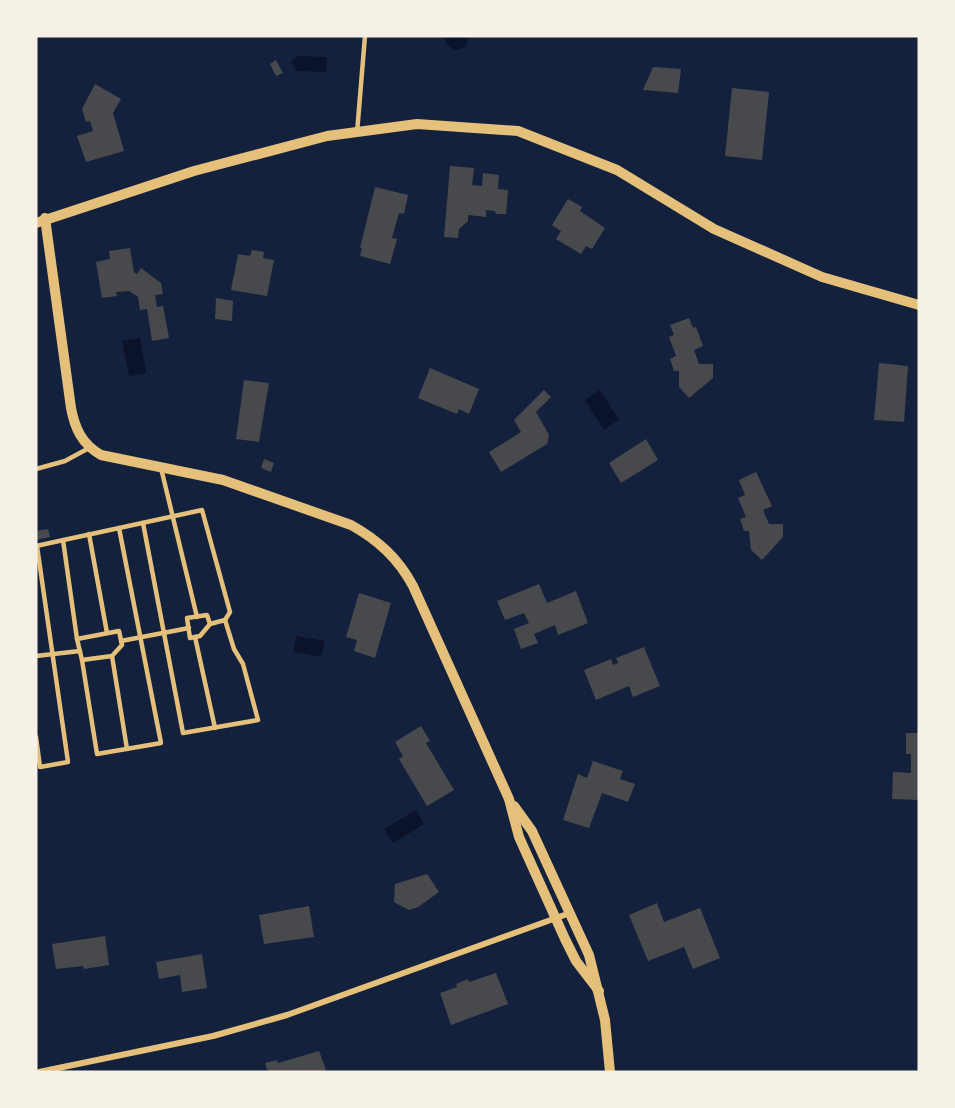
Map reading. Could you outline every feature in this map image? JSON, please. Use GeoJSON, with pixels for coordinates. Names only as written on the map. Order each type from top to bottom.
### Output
{"type":"FeatureCollection","features":[{"type":"Feature","properties":{"kind":"street"},"geometry":{"type":"LineString","coordinates":[[599,991],[576,962],[555,917],[519,837],[509,799],[413,586],[396,560],[384,547],[351,525],[321,513],[223,480],[107,457],[89,448],[79,436],[73,415],[39,220],[194,171],[327,136],[417,124],[518,131],[617,170],[714,229],[811,272],[919,305]]}},
{"type":"Feature","properties":{"kind":"street"},"geometry":{"type":"LineString","coordinates":[[509,799],[532,831],[590,955],[605,1020],[610,1072]]}},
{"type":"Feature","properties":{"kind":"street"},"geometry":{"type":"LineString","coordinates":[[39,1072],[213,1036],[287,1015],[570,912]]}},
{"type":"Feature","properties":{"kind":"lane"},"geometry":{"type":"LineString","coordinates":[[357,133],[365,36]]}},
{"type":"Feature","properties":{"kind":"lane"},"geometry":{"type":"LineString","coordinates":[[36,469],[65,461],[89,448]]}},
{"type":"Feature","properties":{"kind":"lane"},"geometry":{"type":"LineString","coordinates":[[161,468],[197,616]]}},
{"type":"Feature","properties":{"kind":"lane"},"geometry":{"type":"LineString","coordinates":[[36,737],[40,767],[68,762],[37,546],[202,510],[230,612],[225,620],[210,624],[200,636],[190,638],[187,618],[207,615],[210,624]]}},
{"type":"Feature","properties":{"kind":"lane"},"geometry":{"type":"LineString","coordinates":[[142,523],[183,734],[258,720],[243,664],[234,649],[225,620]]}},
{"type":"Feature","properties":{"kind":"lane"},"geometry":{"type":"LineString","coordinates":[[63,540],[97,754],[161,743],[119,528]]}},
{"type":"Feature","properties":{"kind":"lane"},"geometry":{"type":"LineString","coordinates":[[90,534],[107,633]]}},
{"type":"Feature","properties":{"kind":"lane"},"geometry":{"type":"LineString","coordinates":[[121,641],[189,628]]}},
{"type":"Feature","properties":{"kind":"lane"},"geometry":{"type":"LineString","coordinates":[[77,639],[119,631],[122,645],[112,656],[82,660]]}},
{"type":"Feature","properties":{"kind":"lane"},"geometry":{"type":"LineString","coordinates":[[195,638],[215,728]]}},
{"type":"Feature","properties":{"kind":"lane"},"geometry":{"type":"LineString","coordinates":[[36,657],[80,651]]}},
{"type":"Feature","properties":{"kind":"lane"},"geometry":{"type":"LineString","coordinates":[[112,656],[127,749]]}},
{"type":"Feature","properties":{"kind":"water"},"geometry":{"type":"Polygon","coordinates":[[[444,36],[469,36],[466,47],[455,50],[447,45],[444,36]]]}},
{"type":"Feature","properties":{"kind":"water"},"geometry":{"type":"Polygon","coordinates":[[[297,56],[327,57],[326,72],[296,71],[291,62],[297,56]]]}},
{"type":"Feature","properties":{"kind":"water"},"geometry":{"type":"Polygon","coordinates":[[[140,338],[146,373],[129,376],[122,341],[140,338]]]}},
{"type":"Feature","properties":{"kind":"water"},"geometry":{"type":"Polygon","coordinates":[[[600,390],[619,420],[604,430],[585,400],[600,390]]]}},
{"type":"Feature","properties":{"kind":"water"},"geometry":{"type":"Polygon","coordinates":[[[296,636],[325,641],[321,657],[293,652],[296,636]]]}},
{"type":"Feature","properties":{"kind":"water"},"geometry":{"type":"Polygon","coordinates":[[[416,810],[424,824],[393,843],[384,829],[416,810]]]}},
{"type":"Feature","properties":{"kind":"building"},"geometry":{"type":"Polygon","coordinates":[[[276,60],[283,73],[276,76],[270,64],[276,60]]]}},
{"type":"Feature","properties":{"kind":"building"},"geometry":{"type":"Polygon","coordinates":[[[653,67],[681,69],[678,93],[643,90],[653,67]]]}},
{"type":"Feature","properties":{"kind":"building"},"geometry":{"type":"Polygon","coordinates":[[[95,84],[121,99],[113,113],[124,151],[86,162],[77,136],[93,131],[90,121],[86,122],[82,109],[95,84]]]}},
{"type":"Feature","properties":{"kind":"building"},"geometry":{"type":"Polygon","coordinates":[[[732,88],[769,92],[762,160],[725,156],[732,88]]]}},
{"type":"Feature","properties":{"kind":"building"},"geometry":{"type":"Polygon","coordinates":[[[450,166],[474,168],[472,185],[482,186],[483,173],[499,175],[498,189],[508,190],[506,214],[496,214],[495,211],[486,210],[486,217],[468,215],[468,221],[459,229],[458,238],[444,237],[450,166]]]}},
{"type":"Feature","properties":{"kind":"building"},"geometry":{"type":"Polygon","coordinates":[[[375,187],[408,195],[404,214],[399,213],[392,238],[397,239],[390,264],[360,256],[375,187]]]}},
{"type":"Feature","properties":{"kind":"building"},"geometry":{"type":"Polygon","coordinates":[[[568,199],[582,207],[580,211],[605,228],[592,249],[586,246],[581,254],[556,239],[561,231],[552,225],[568,199]]]}},
{"type":"Feature","properties":{"kind":"building"},"geometry":{"type":"Polygon","coordinates":[[[130,248],[134,272],[137,274],[141,268],[161,283],[163,294],[155,295],[157,307],[163,306],[169,338],[152,341],[147,309],[140,310],[138,297],[129,291],[116,292],[117,296],[102,298],[96,262],[110,259],[109,251],[130,248]]]}},
{"type":"Feature","properties":{"kind":"building"},"geometry":{"type":"Polygon","coordinates":[[[252,250],[264,252],[263,258],[274,260],[267,296],[231,290],[238,254],[250,256],[252,250]]]}},
{"type":"Feature","properties":{"kind":"building"},"geometry":{"type":"Polygon","coordinates":[[[216,298],[233,301],[232,321],[215,319],[216,298]]]}},
{"type":"Feature","properties":{"kind":"building"},"geometry":{"type":"Polygon","coordinates":[[[689,318],[693,328],[696,327],[703,346],[694,350],[699,364],[713,364],[713,378],[689,398],[679,387],[679,371],[674,371],[670,359],[676,356],[669,337],[674,335],[670,325],[689,318]]]}},
{"type":"Feature","properties":{"kind":"building"},"geometry":{"type":"Polygon","coordinates":[[[879,363],[908,366],[904,422],[874,420],[879,363]]]}},
{"type":"Feature","properties":{"kind":"building"},"geometry":{"type":"Polygon","coordinates":[[[430,368],[479,389],[469,414],[459,409],[457,414],[418,398],[430,368]]]}},
{"type":"Feature","properties":{"kind":"building"},"geometry":{"type":"Polygon","coordinates":[[[244,380],[269,383],[259,442],[236,439],[244,380]]]}},
{"type":"Feature","properties":{"kind":"building"},"geometry":{"type":"Polygon","coordinates":[[[544,390],[551,397],[536,412],[549,435],[547,444],[501,472],[489,452],[521,432],[514,420],[544,390]]]}},
{"type":"Feature","properties":{"kind":"building"},"geometry":{"type":"Polygon","coordinates":[[[646,439],[658,460],[621,483],[609,463],[646,439]]]}},
{"type":"Feature","properties":{"kind":"building"},"geometry":{"type":"Polygon","coordinates":[[[264,459],[274,463],[271,472],[261,468],[264,459]]]}},
{"type":"Feature","properties":{"kind":"building"},"geometry":{"type":"Polygon","coordinates":[[[756,472],[772,506],[763,510],[769,524],[783,524],[783,537],[762,560],[751,550],[749,531],[744,531],[740,519],[746,517],[738,498],[745,495],[739,480],[756,472]]]}},
{"type":"Feature","properties":{"kind":"building"},"geometry":{"type":"Polygon","coordinates":[[[48,529],[50,537],[36,540],[36,531],[48,529]]]}},
{"type":"Feature","properties":{"kind":"building"},"geometry":{"type":"Polygon","coordinates":[[[539,584],[547,603],[576,591],[588,623],[558,635],[555,625],[534,634],[538,643],[521,649],[514,629],[529,623],[524,613],[505,620],[497,601],[539,584]]]}},
{"type":"Feature","properties":{"kind":"building"},"geometry":{"type":"Polygon","coordinates":[[[359,593],[391,603],[375,658],[354,651],[357,640],[346,637],[359,593]]]}},
{"type":"Feature","properties":{"kind":"building"},"geometry":{"type":"Polygon","coordinates":[[[644,647],[660,686],[633,697],[629,686],[596,700],[584,670],[611,659],[613,665],[618,663],[616,658],[644,647]]]}},
{"type":"Feature","properties":{"kind":"building"},"geometry":{"type":"Polygon","coordinates":[[[421,726],[430,741],[426,743],[454,790],[427,806],[399,759],[403,756],[395,742],[421,726]]]}},
{"type":"Feature","properties":{"kind":"building"},"geometry":{"type":"Polygon","coordinates":[[[906,733],[919,733],[919,800],[892,799],[893,772],[911,773],[911,754],[906,754],[906,733]]]}},
{"type":"Feature","properties":{"kind":"building"},"geometry":{"type":"Polygon","coordinates":[[[593,761],[623,771],[620,779],[635,784],[628,802],[602,793],[589,828],[563,820],[578,774],[587,778],[593,761]]]}},
{"type":"Feature","properties":{"kind":"building"},"geometry":{"type":"Polygon","coordinates":[[[427,874],[439,892],[418,907],[409,910],[394,902],[395,884],[427,874]]]}},
{"type":"Feature","properties":{"kind":"building"},"geometry":{"type":"Polygon","coordinates":[[[657,903],[664,922],[700,908],[720,958],[693,969],[684,947],[648,961],[629,915],[657,903]]]}},
{"type":"Feature","properties":{"kind":"building"},"geometry":{"type":"Polygon","coordinates":[[[309,906],[314,937],[264,944],[259,915],[309,906]]]}},
{"type":"Feature","properties":{"kind":"building"},"geometry":{"type":"Polygon","coordinates":[[[105,936],[109,965],[84,969],[83,966],[56,969],[52,944],[105,936]]]}},
{"type":"Feature","properties":{"kind":"building"},"geometry":{"type":"Polygon","coordinates":[[[202,954],[207,988],[182,992],[180,975],[159,979],[156,962],[202,954]]]}},
{"type":"Feature","properties":{"kind":"building"},"geometry":{"type":"Polygon","coordinates":[[[496,973],[508,1004],[451,1025],[440,993],[457,987],[456,984],[468,979],[469,982],[496,973]]]}},
{"type":"Feature","properties":{"kind":"building"},"geometry":{"type":"Polygon","coordinates":[[[319,1051],[326,1070],[319,1072],[268,1072],[265,1063],[277,1060],[278,1063],[319,1051]]]}}]}
